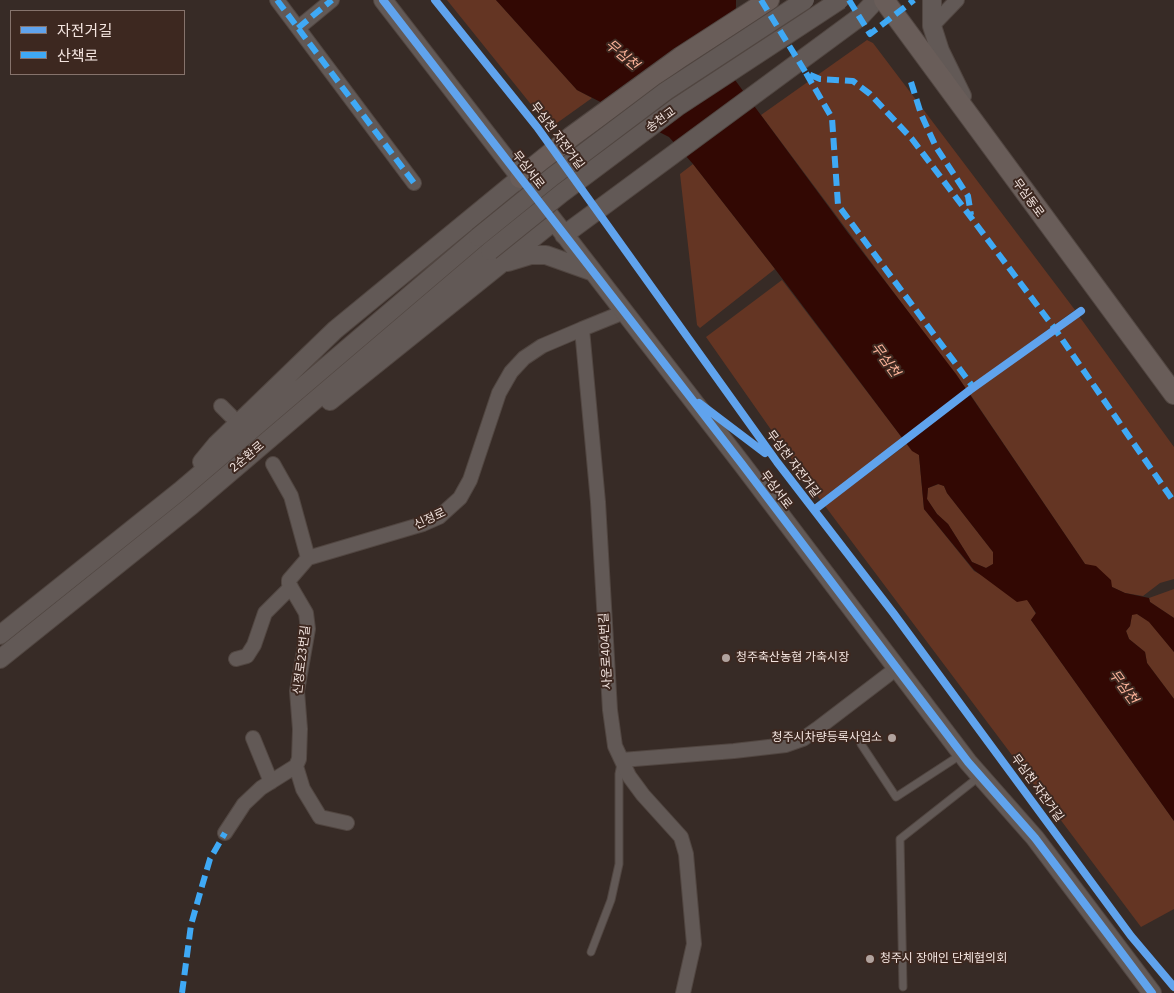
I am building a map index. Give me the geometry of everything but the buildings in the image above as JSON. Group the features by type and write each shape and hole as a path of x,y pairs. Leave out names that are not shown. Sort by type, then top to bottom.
{"main road":[{"path":"520,178 571,137 681,57 769,0"},
{"name":"무심동로","path":"884,0 1174,394"}],"street":[{"path":"277,0 414,183"},
{"path":"298,28 332,0"},
{"name":"무심서로","path":"383,0 962,754 1035,838 1152,993"},
{"name":"송천교","path":"478,237 552,177 666,91 805,0"},
{"name":"송천교","path":"490,250 562,193 677,107 840,0"},
{"path":"163,528 198,511 286,435 360,378 514,253 559,228 861,16 876,0"},
{"path":"932,0 932,26 940,51 980,132"},
{"path":"932,26 957,0"},
{"path":"180,491 216,445 335,330 520,178"},
{"path":"472,218 494,216 505,221 515,236 514,253"},
{"name":"2순환로","path":"0,636 180,491 478,237"},
{"name":"2순환로","path":"0,659 163,528 490,250"},
{"path":"494,269 515,259 546,256 561,259 592,271"},
{"path":"582,329 624,312"},
{"name":"신정로","path":"308,558 423,524 450,509 460,498 470,480 499,392 511,372 524,358 542,346 582,329"},
{"name":"사운로404번길","path":"582,329 598,502 610,710 615,746 629,776 643,795 681,837 686,854 694,944 683,993"},
{"path":"236,659 247,656 254,645 265,612 291,587 289,580 308,558 291,496 273,464"},
{"name":"신정로23번길","path":"291,587 306,612 308,629 296,690 301,748 296,766 303,788 320,817 347,823"},
{"path":"622,760 786,745 803,739 897,668"},
{"path":"253,738 271,782"},
{"path":"225,833 244,804 261,788 296,766"}],"lane":[{"path":"860,744 896,797 962,754"},
{"path":"591,952 611,900 618,864 619,774 622,760"},
{"path":"903,987 900,839 980,776"}],"shaded area":[{"path":"447,0 496,0 577,90 592,98 550,128"},
{"path":"867,40 873,43 1075,310 966,389 761,115"},
{"path":"693,164 775,269 700,328 697,325 680,174"},
{"path":"782,280 903,439 821,501 706,337"},
{"path":"1079,316 1174,447 1174,579 1160,583 1143,596 1125,593 1112,587 1085,564 970,394"},
{"path":"907,444 919,455 924,509 974,571 1027,599 1036,614 1031,620 1174,821 1174,909 1141,927 825,506"},
{"path":"939,484 944,486 947,493 993,552 993,564 986,568 972,562 948,524 937,514 927,499 928,488"},
{"path":"1174,589 1174,618 1150,602 1149,598"},
{"path":"1132,614 1137,614 1149,621 1174,652 1174,699 1147,663 1145,652 1129,639 1126,631 1130,626"}],"water":[{"name":"무심천","path":"496,0 736,0 735,80 848,233 956,374 1085,564 1096,566 1111,580 1112,587 1125,593 1149,598 1150,602 1174,618 1174,652 1149,622 1137,614 1132,615 1130,626 1126,631 1129,639 1145,652 1147,663 1174,699 1174,821 1031,620 1036,613 1027,600 1017,602 974,570 924,509 919,455 912,451 772,265 693,164 669,137 577,90","holes":["938,484 944,486 947,493 993,552 993,564 986,568 972,562 948,524 937,514 927,499 928,488"]}],"marked path":[{"path":"277,0 414,183"},
{"path":"298,28 332,0"},
{"path":"761,0 806,73 820,79 853,81 870,94 912,139 1055,329 1174,502"},
{"path":"849,0 870,34 914,0"},
{"path":"806,73 832,118 838,205 973,387"},
{"path":"911,82 921,114 936,147 968,196 971,215"},
{"path":"182,993 191,925 210,859 225,833"}],"cycle path":[{"path":"383,0 742,464 968,762 1035,838 1152,993"},
{"name":"무심천 자전거길","path":"435,0 537,127 777,462 894,614 1131,936 1174,987"},
{"name":"무심천 자전거길","path":"814,510 970,390 1081,311"},
{"name":"무심천 자전거길","path":"699,403 765,453"}],"place":[{"name":"청주축산농협 가축시장","path":"726,658"},
{"name":"청주시차량등록사업소","path":"892,738"},
{"name":"청주시 장애인 단체협의회","path":"870,959"}]}
